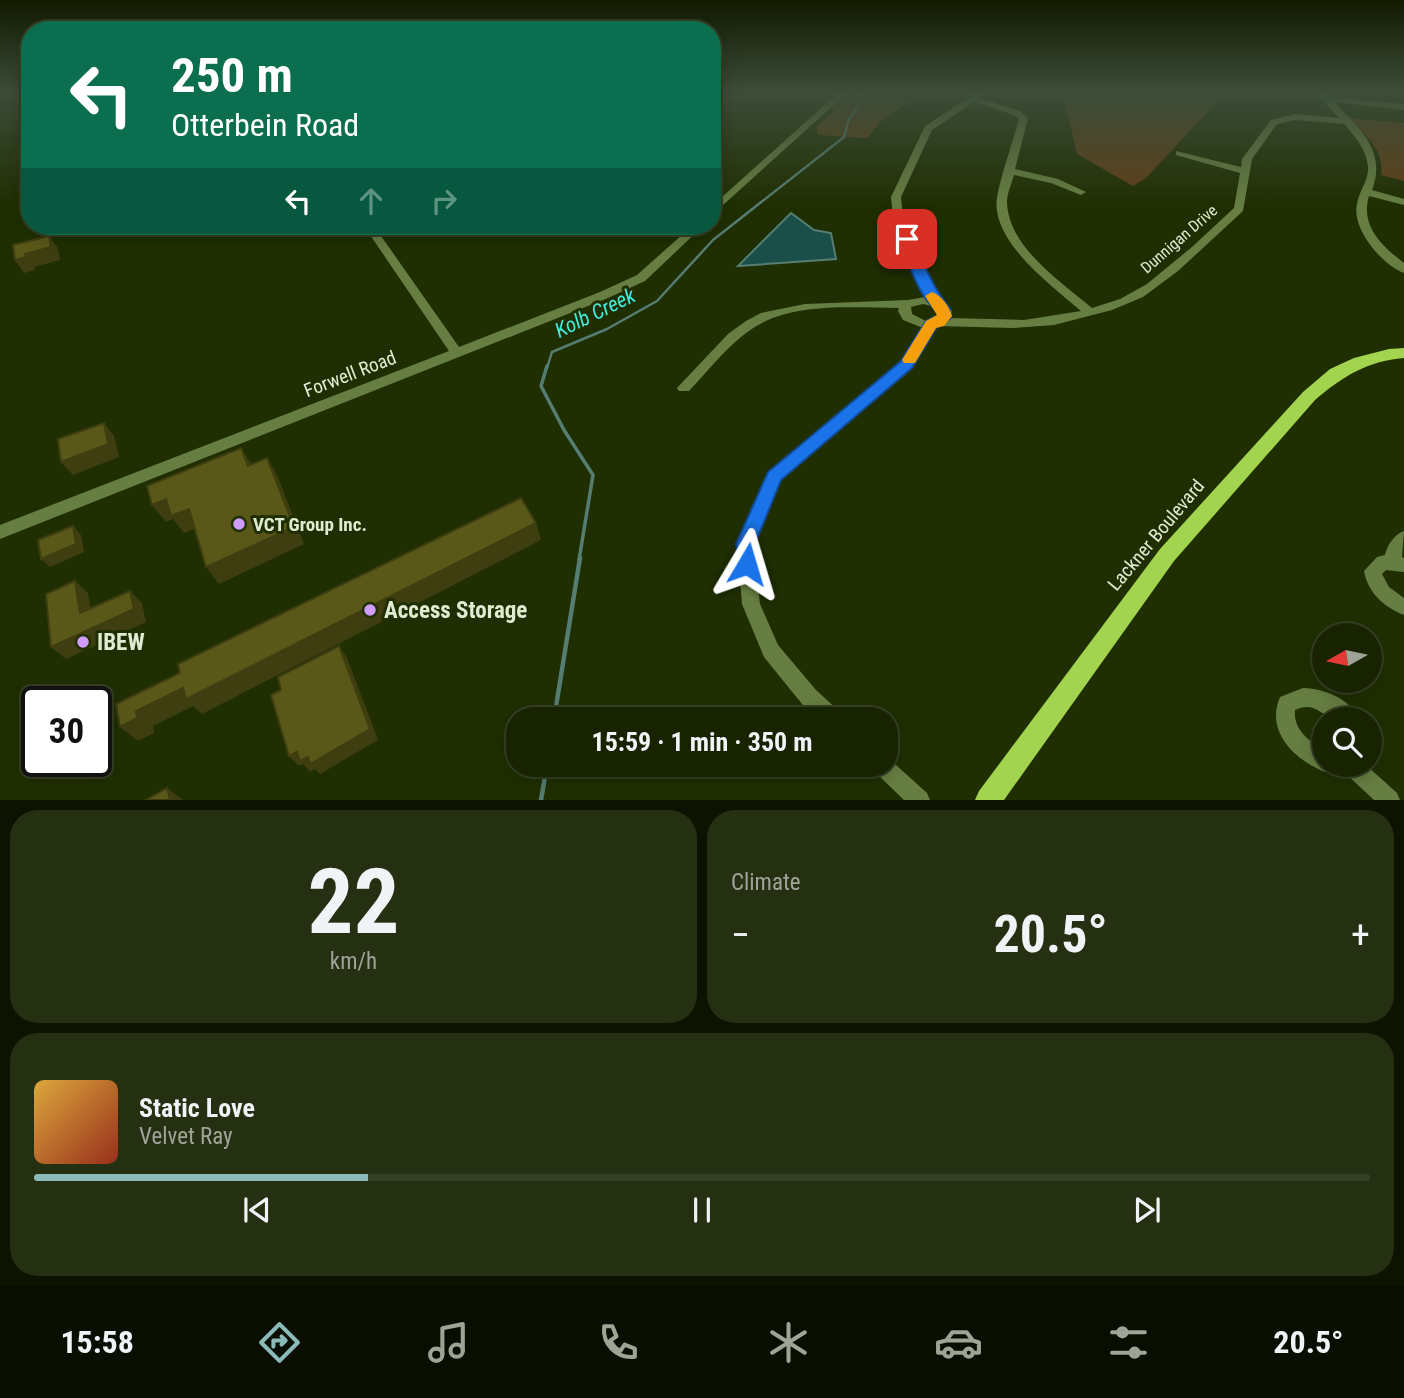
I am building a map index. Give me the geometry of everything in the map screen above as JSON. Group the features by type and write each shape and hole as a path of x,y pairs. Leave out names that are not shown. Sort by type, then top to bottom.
{"main road":[{"name":"Lackner Boulevard","path":"988,800 1167,555 1309,396 1336,373 1389,354 1404,354"}],"street":[{"path":"721,204 802,130"},
{"path":"820,707 771,650 751,604 745,544 774,476 907,364 917,346 944,316 923,281 898,218 896,197 928,130"},
{"path":"1021,130 1002,200 1006,226 1033,264 1088,311"},
{"name":"Dunnigan Drive","path":"911,310 935,324 976,320 1025,324 1088,311 1122,301 1150,288 1239,209 1244,171 1250,152 1270,130"},
{"path":"1353,130 1364,143 1373,166 1361,209 1367,231 1374,242 1404,269"},
{"path":"1179,153 1244,171"},
{"path":"1011,171 1054,181 1081,192"},
{"path":"1366,192 1404,202"},
{"path":"375,235 456,352"},
{"name":"Forwell Road","path":"0,531 641,278 688,235"},
{"path":"917,346 911,310 923,281"},
{"path":"684,387 747,325 769,314 847,303 911,310"},
{"name":"Dunnigan Drive","path":"911,310 939,306 976,320"},
{"path":"1404,538 1394,551 1398,564 1376,565 1373,578 1388,597 1404,607"},
{"path":"1312,754 1292,737 1286,725 1284,712 1287,704 1300,696 1313,697 1333,707"},
{"path":"895,777 920,800"},
{"path":"1364,777 1390,800"}],"shaded area":[{"path":"817,130 873,130 867,138 818,135"},
{"path":"1072,130 1190,130 1146,178 1133,186 1077,154"},
{"path":"1360,130 1404,130 1404,181 1381,175 1380,158"}],"water":[{"path":"791,213 814,230 831,233 836,259 738,266"}],"building":[{"path":"49,236 51,247 25,254 26,257 15,260 13,245"},
{"path":"104,423 108,444 61,462 58,439"},
{"name":"VCT Group Inc.","path":"241,448 248,466 267,458 294,527 206,567 189,509 171,516 166,499 152,505 147,486"},
{"path":"521,498 536,523 186,699 183,688 136,711 137,718 120,727 116,704 180,673 178,664"},
{"path":"73,526 76,544 41,559 38,540"},
{"path":"75,581 80,613 130,591 134,609 51,647 46,594"},
{"path":"339,646 370,729 310,764 308,757 300,761 297,752 289,756 271,695 281,690 278,677"},
{"path":"167,788 170,800 146,800"}],"waterway":[{"name":"Kolb Creek","path":"721,234 844,137 846,130"},
{"name":"Kolb Creek","path":"547,368 552,352 607,329 657,301 719,235"},
{"name":"Kolb Creek","path":"547,366 541,386 564,430 593,475 579,560"},
{"name":"Kolb Creek","path":"556,707 580,558"},
{"name":"Kolb Creek","path":"541,800 545,777"}],"slow traffic":[{"path":"910,360 931,325 943,320 944,310 935,303 932,296"}],"place":[{"name":"VCT Group Inc.","path":"239,524"},
{"name":"Access Storage","path":"370,610"},
{"name":"IBEW","path":"83,642"}],"route":[{"path":"747,564 745,544 774,476 907,364 931,325 944,318 944,310 935,303 923,281 907,239"}]}
